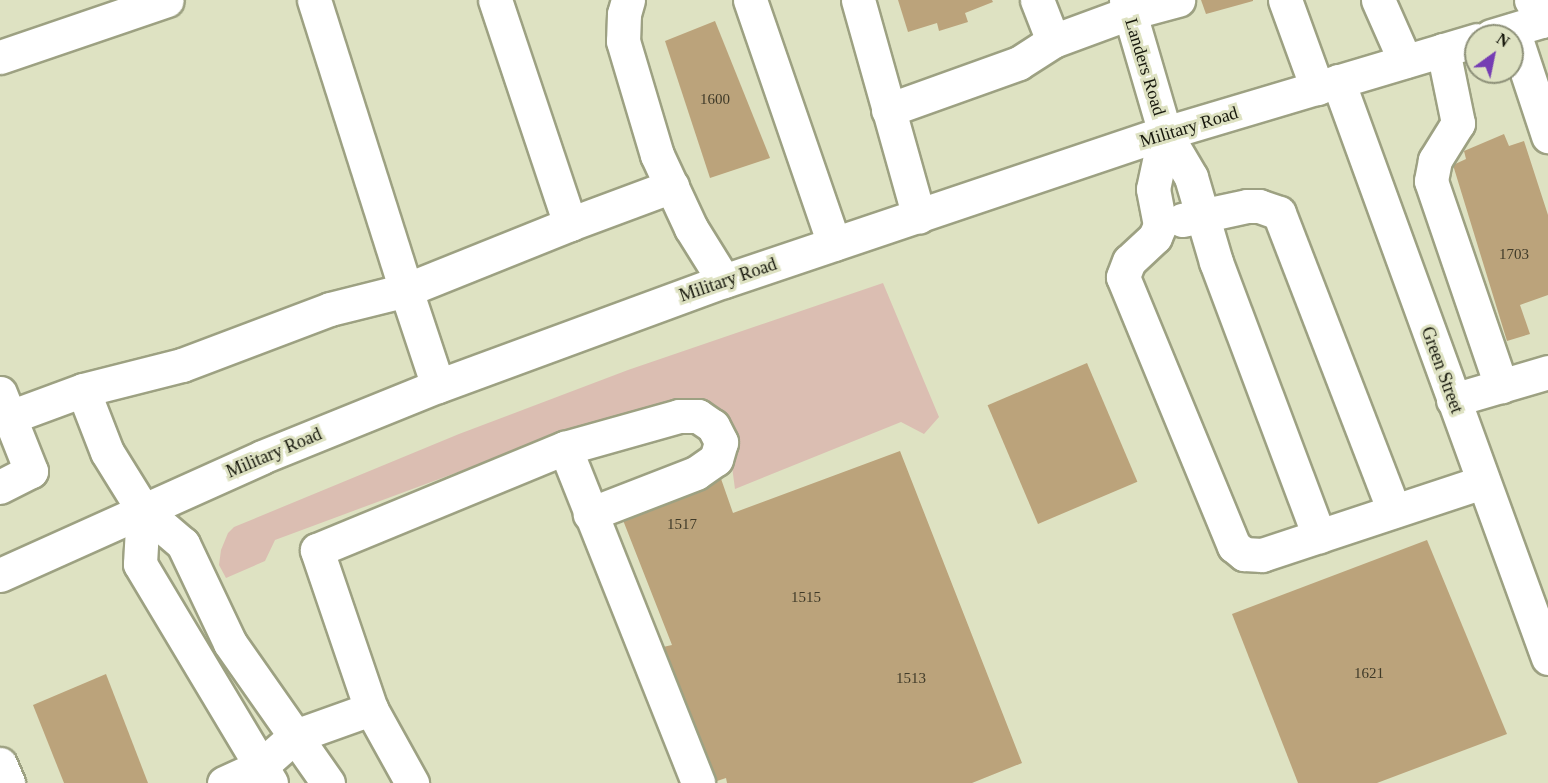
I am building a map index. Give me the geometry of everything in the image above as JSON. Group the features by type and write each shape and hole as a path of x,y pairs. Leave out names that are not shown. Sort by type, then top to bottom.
{"main road":[{"path":"0,57 167,0"},
{"path":"314,0 438,386"},
{"path":"495,0 570,224"},
{"path":"628,0 624,14 623,41 657,155 691,228 724,281"},
{"path":"750,0 834,244"},
{"path":"858,0 920,218"},
{"path":"1037,0 1053,41"},
{"path":"888,110 1019,63 1053,41 1127,6 1178,0"},
{"name":"Green Street","path":"1285,0 1328,85 1544,637"},
{"path":"1378,0 1424,56"},
{"path":"1401,0 1424,56 1458,123 1435,160 1431,181 1502,386"},
{"name":"Landers Road","path":"1127,6 1165,133"},
{"path":"1525,21 1548,136"},
{"name":"Military Road","path":"0,575 262,457 438,386 724,281 920,218 1165,133 1464,44"},
{"path":"1165,133 1191,177 1216,262 1319,536"},
{"path":"1165,133 1153,189 1160,225 1155,237 1129,261 1123,277 1234,546 1244,554 1262,555 1483,482"},
{"path":"0,487 31,471 5,405 83,390 182,365 330,309 406,290 672,186"},
{"path":"1160,225 1247,206 1259,206 1280,213 1394,512"},
{"path":"1453,400 1548,372"},
{"path":"83,390 107,452 143,510 183,544 230,643 328,783"},
{"path":"412,783 371,708 317,550 565,448 679,416 698,416 713,426 722,442 716,459 696,473 590,514"},
{"path":"565,448 698,783"},
{"path":"143,510 140,564 266,775"},
{"path":"224,783 266,775 296,736 371,708"},
{"path":"0,765 8,783"}],"shaded area":[{"path":"883,283 939,417 924,434 901,422 735,489 731,459 734,427 696,399 676,401 512,452 275,540 265,561 226,578 219,565 221,550 228,533 234,527 459,434 628,370"}],"building":[{"path":"898,0 992,0 993,2 965,13 968,22 939,31 937,23 908,32"},
{"path":"1201,0 1253,0 1253,1 1206,14"},
{"path":"715,21 770,158 710,178 665,41"},
{"path":"1504,134 1509,146 1524,141 1548,215 1548,295 1520,305 1530,334 1507,341 1453,165 1466,159 1464,151"},
{"path":"1087,363 1137,482 1038,524 988,405"},
{"path":"900,451 1022,763 972,783 727,783 726,778 717,781 663,647 672,645 619,510 719,473 733,513"},
{"path":"1427,540 1507,734 1377,783 1298,783 1232,614"},
{"path":"106,674 148,783 64,783 33,705"}]}
